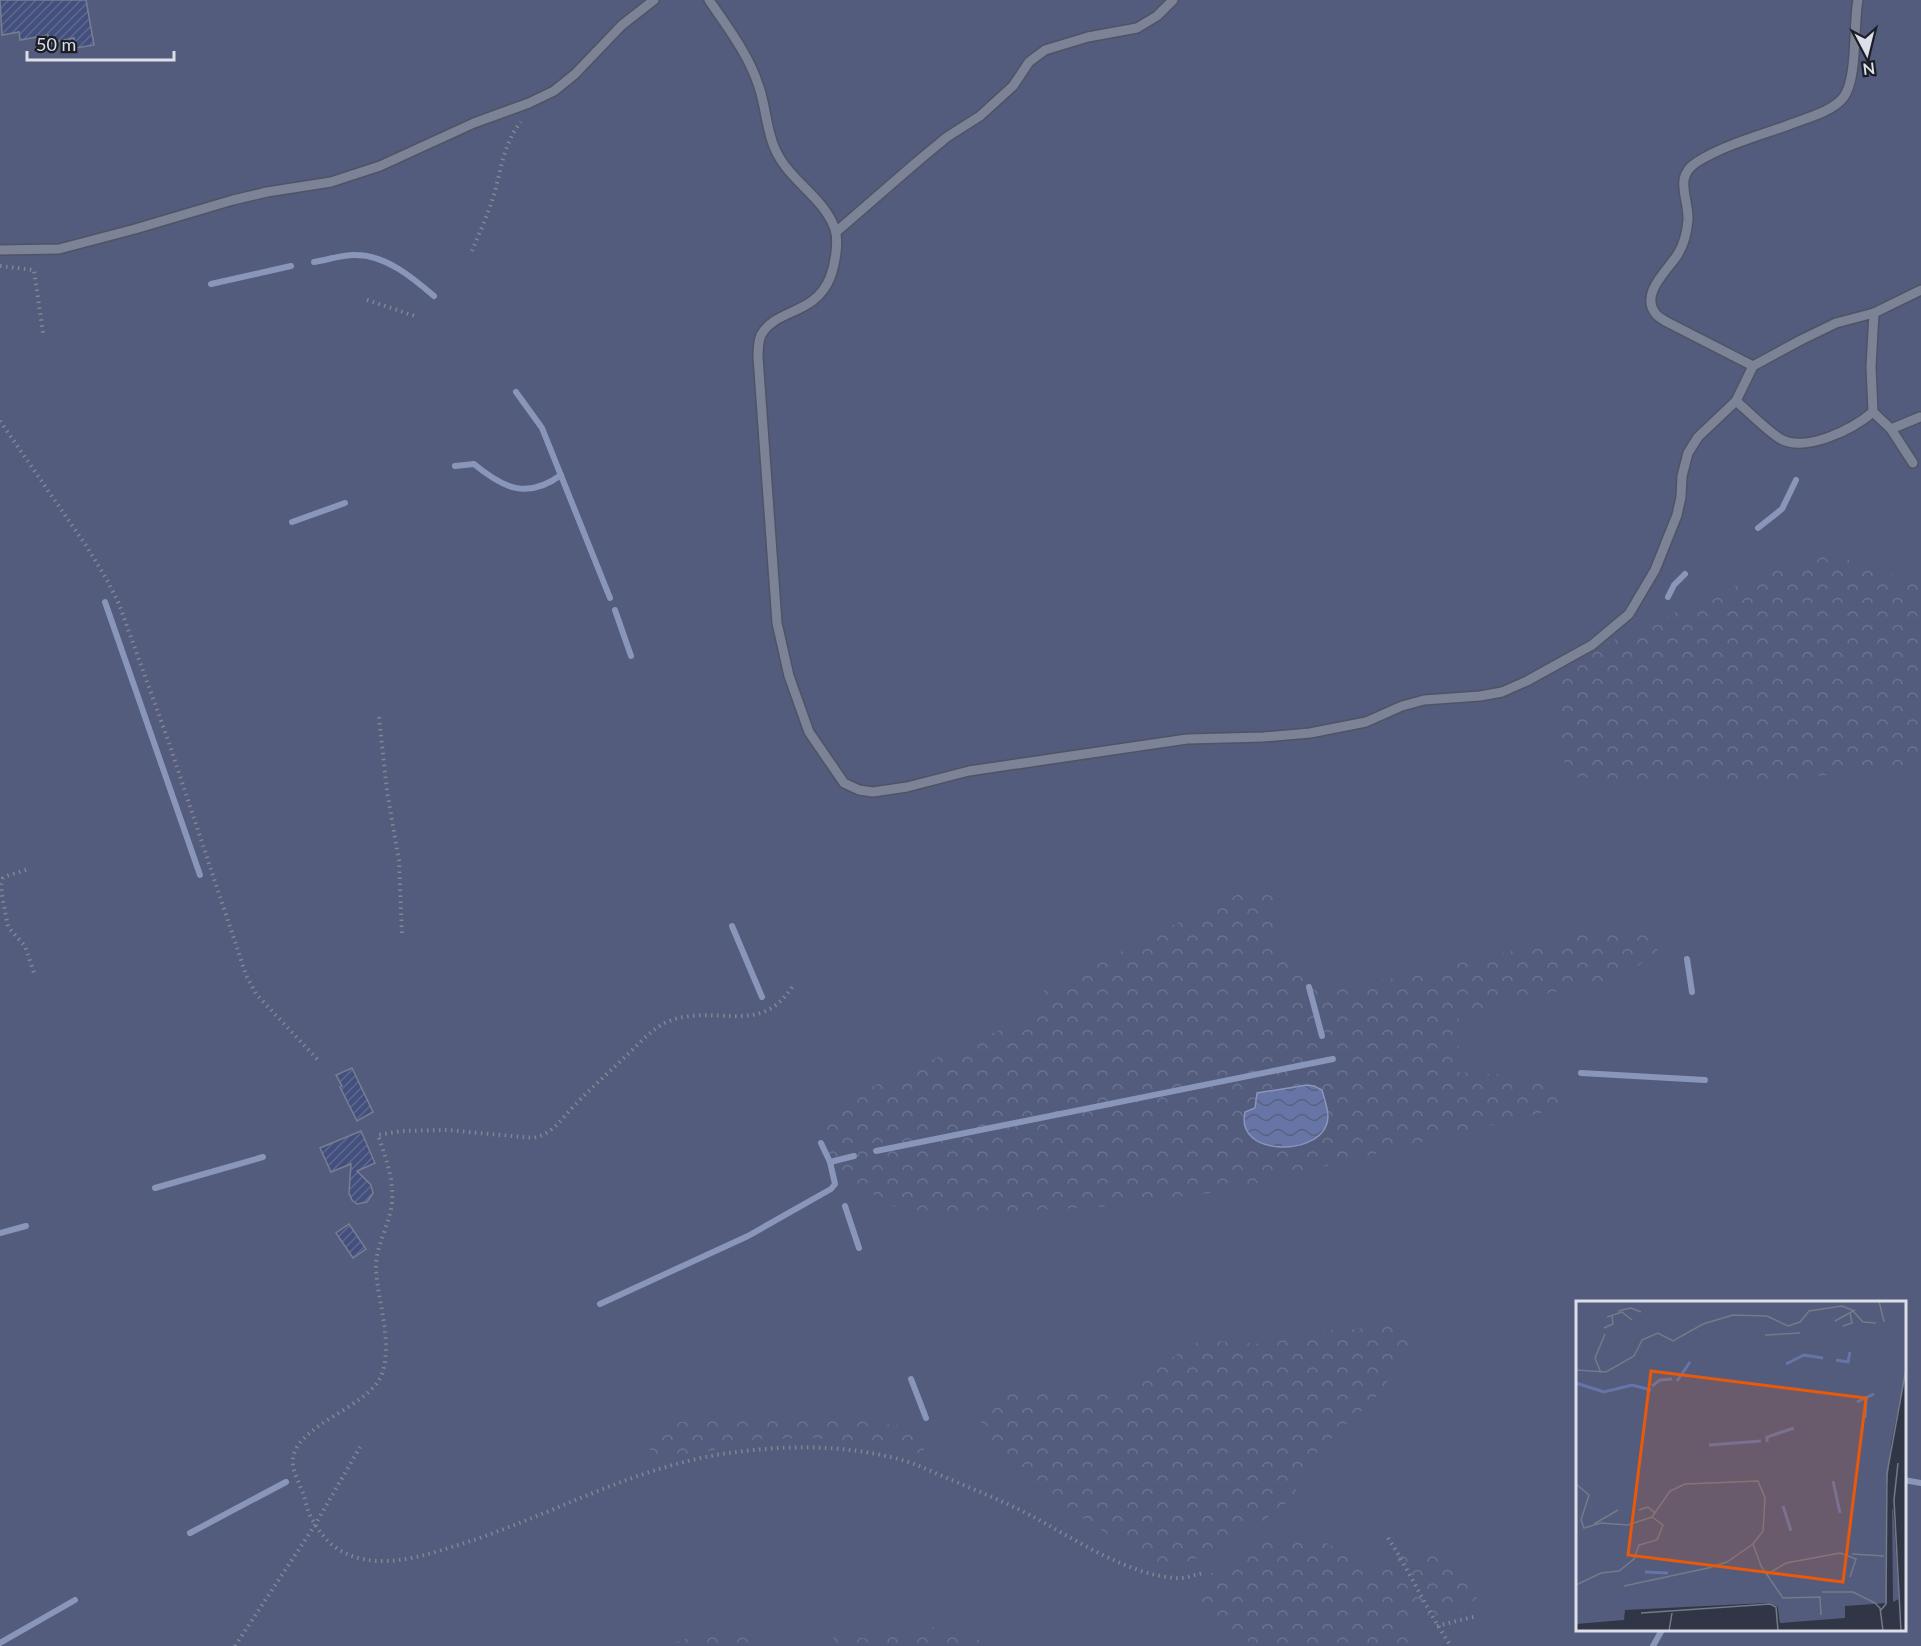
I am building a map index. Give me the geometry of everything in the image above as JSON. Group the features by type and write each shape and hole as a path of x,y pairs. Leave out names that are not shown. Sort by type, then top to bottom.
{"lane":[{"path":"0,250 58,249 233,200 331,182 380,166 474,123 529,103 554,91 575,74 622,25 654,0"},
{"path":"709,0 742,48 753,70 774,148 792,176 827,211 836,232 831,277 823,290 817,299 769,326 762,334 758,357 772,566 777,623 783,654 798,705 809,732 844,783 859,790 873,792 908,787 969,771 1187,739 1310,733 1366,722 1402,706 1424,700 1502,692 1592,645 1629,614 1655,570 1677,515 1682,476 1688,453 1698,437 1736,402 1753,366 1836,323 1874,313 1921,290"},
{"path":"836,232 918,160 947,137 980,117 1012,86 1029,62 1045,50 1088,37 1137,28 1157,16 1173,0"},
{"path":"1753,366 1667,322 1655,314 1651,303 1658,280 1678,253 1687,229 1684,175 1698,162 1752,138 1821,113 1843,99 1853,66 1854,27 1858,0"},
{"path":"1874,313 1871,366 1873,411 1891,429 1913,463"},
{"path":"1736,402 1780,438 1801,444 1822,439 1851,427 1873,411"},
{"path":"1891,429 1921,416"}],"path":[{"path":"472,251 493,198 507,145 524,118"},
{"path":"0,266 34,270 43,333"},
{"path":"367,300 415,316"},
{"path":"0,421 87,547 119,604 172,752 246,975 256,994 319,1061"},
{"path":"379,717 387,791 399,861 402,934"},
{"path":"26,870 3,878 1,885 8,927 25,946 35,976"},
{"path":"792,987 784,1000 775,1008 761,1014 750,1017 698,1016 667,1022 598,1082 554,1129 543,1136 533,1138 429,1130 378,1135 392,1183 392,1208 377,1253 376,1269 384,1331 383,1371 377,1384 365,1395 318,1426 304,1438 295,1450 292,1462 304,1494 308,1513 315,1525 329,1543 344,1554 365,1560 385,1561 408,1558 500,1532 660,1468 725,1453 776,1447 820,1446 859,1451 904,1461 1002,1501 1131,1569 1180,1579 1203,1574"},
{"path":"235,1646 315,1525 360,1447"},
{"path":"1388,1538 1406,1566 1424,1604 1451,1646"},
{"path":"1437,1626 1477,1616"}],"green space":[{"path":"0,0 1921,0 1921,1646 0,1646"},
{"path":"1831,554 1921,585 1921,763 1773,782 1566,777 1555,666 1771,570"},
{"path":"1251,889 1276,898 1275,942 1290,970 1323,986 1350,988 1609,929 1646,926 1658,950 1624,977 1459,1013 1458,1072 1554,1078 1573,1105 1225,1191 1100,1207 976,1213 899,1209 822,1165 825,1120 860,1092 1027,1018 1041,992 1213,905"},
{"path":"1399,1326 1417,1339 1376,1397 1318,1451 1290,1501 1258,1524 1211,1552 1172,1568 1142,1559 1019,1477 983,1444 980,1406 1007,1389 1065,1394 1118,1389 1200,1340 1265,1344 1325,1331"},
{"path":"751,1415 839,1419 926,1430 923,1454 876,1444 814,1438 756,1439 694,1455 656,1460 642,1437 663,1424"},
{"path":"1313,1536 1366,1564 1411,1554 1452,1550 1477,1598 1450,1619 1410,1625 1416,1646 1258,1646 1214,1625 1191,1595 1210,1574 1270,1538"},
{"path":"928,1627 970,1634 988,1646 836,1646 833,1637 881,1639"},
{"path":"705,1633 755,1639 757,1646 662,1646"}],"water":[{"path":"1307,1085 1322,1090 1327,1108 1326,1126 1319,1136 1307,1143 1277,1147 1263,1144 1252,1137 1245,1126 1245,1112 1255,1108 1257,1093"}],"building":[{"path":"0,0 86,0 94,45 76,48 74,38 49,43 48,35 20,40 19,32 2,35"},
{"path":"352,1068 373,1112 357,1121 336,1075"},
{"path":"361,1131 375,1163 357,1171 371,1185 373,1193 367,1202 357,1204 349,1193 351,1164 331,1172 320,1148"},
{"path":"349,1224 366,1249 353,1258 336,1233"}],"waterway":[{"path":"314,262 351,255 378,259 408,275 434,296"},
{"path":"211,284 291,266"},
{"path":"516,392 542,428 610,598"},
{"path":"455,466 474,464 505,485 526,489 549,483 561,475"},
{"path":"1758,528 1782,509 1796,480"},
{"path":"292,522 345,503"},
{"path":"1668,597 1674,585 1685,574"},
{"path":"105,602 200,875"},
{"path":"615,610 631,656"},
{"path":"732,926 762,997"},
{"path":"1687,959 1692,992"},
{"path":"1309,987 1322,1036"},
{"path":"876,1151 1333,1059"},
{"path":"1581,1073 1705,1080"},
{"path":"600,1304 748,1236 831,1189 835,1184 830,1162 821,1143"},
{"path":"830,1162 854,1156"},
{"path":"155,1188 263,1157"},
{"path":"845,1206 859,1248"},
{"path":"0,1233 26,1226"},
{"path":"911,1379 926,1418"},
{"path":"1906,1480 1921,1483"},
{"path":"190,1533 286,1482"},
{"path":"0,1643 75,1600"},
{"path":"1653,1646 1661,1631"}]}
